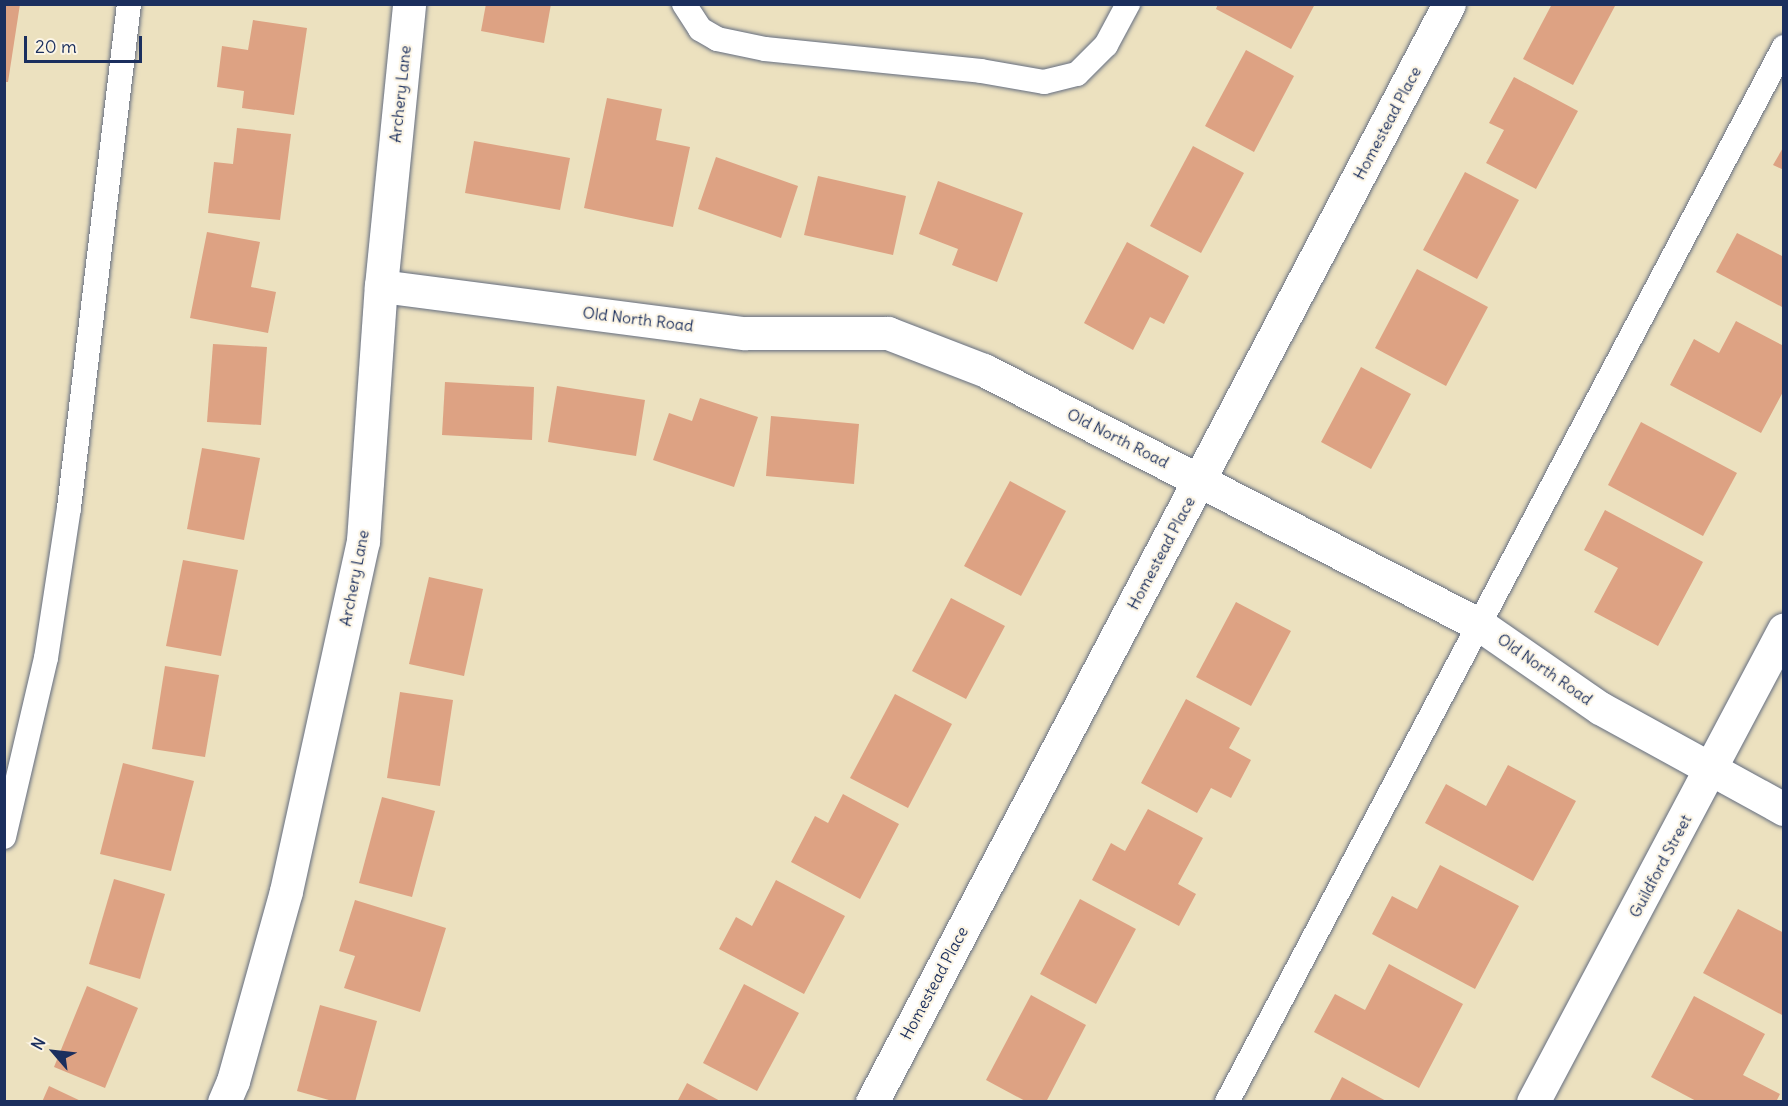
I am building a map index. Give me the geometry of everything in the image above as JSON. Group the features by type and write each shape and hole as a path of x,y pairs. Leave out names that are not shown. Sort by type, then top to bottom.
{"street":[{"name":"Archery Lane","path":"224,1101 233,1081 286,891 363,541 381,286 409,4"},
{"name":"Homestead Place","path":"872,1101 1449,4"},
{"name":"Old North Road","path":"381,286 745,333 888,333 984,370 1201,479 1480,625 1600,708 1784,809"},
{"name":"Guildford Street","path":"1533,1101 1784,629"}],"lane":[{"path":"4,837 46,658 69,508 129,4"},
{"path":"684,4 700,29 717,39 765,49 981,71 1044,82 1077,74 1106,45 1128,4"},
{"path":"1227,1101 1784,47"}],"building":[{"path":"4,4 20,4 8,82 4,82"},
{"path":"486,4 551,4 544,43 481,31"},
{"path":"1218,4 1315,4 1291,49 1216,9"},
{"path":"1552,4 1615,6 1573,85 1523,59"},
{"path":"253,20 307,28 294,115 242,108 244,91 217,87 222,46 248,50"},
{"path":"1246,50 1294,76 1254,152 1205,126"},
{"path":"1514,77 1578,111 1536,189 1486,163 1504,130 1489,123"},
{"path":"607,98 662,109 656,140 690,147 673,227 584,208"},
{"path":"237,128 291,134 280,220 208,213 214,162 233,164"},
{"path":"474,141 570,158 560,210 465,193"},
{"path":"1193,146 1244,173 1201,253 1150,226"},
{"path":"1784,146 1784,170 1773,165"},
{"path":"716,157 798,186 781,238 698,209"},
{"path":"1465,172 1519,200 1477,279 1423,250"},
{"path":"818,176 906,196 893,255 804,235"},
{"path":"938,181 1023,213 997,282 952,265 958,249 919,234"},
{"path":"207,232 260,242 251,287 276,292 268,333 190,318"},
{"path":"1737,233 1784,257 1784,308 1716,272"},
{"path":"1127,242 1189,276 1164,324 1150,317 1133,350 1084,323"},
{"path":"1417,269 1488,307 1446,386 1375,348"},
{"path":"1736,321 1784,346 1784,390 1761,433 1670,385 1694,339 1719,353"},
{"path":"213,344 267,347 261,425 207,422"},
{"path":"1361,367 1411,394 1371,469 1321,442"},
{"path":"445,382 534,387 532,440 442,435"},
{"path":"557,386 645,400 636,456 548,442"},
{"path":"700,398 758,417 734,487 653,460 669,413 692,421"},
{"path":"771,416 859,424 854,484 766,476"},
{"path":"1641,422 1737,473 1703,536 1608,485"},
{"path":"202,448 260,458 244,540 187,529"},
{"path":"1010,481 1066,511 1021,596 964,566"},
{"path":"1605,510 1703,562 1658,646 1594,612 1618,568 1584,550"},
{"path":"183,560 238,570 221,656 166,646"},
{"path":"429,577 483,589 464,676 409,664"},
{"path":"951,598 1005,626 966,699 912,671"},
{"path":"1236,602 1291,631 1251,706 1196,677"},
{"path":"165,666 219,675 205,757 152,749"},
{"path":"400,692 453,700 440,786 387,778"},
{"path":"895,694 952,724 908,808 850,778"},
{"path":"1186,699 1240,728 1229,748 1251,760 1231,798 1211,788 1197,813 1141,783"},
{"path":"123,763 194,781 171,871 100,854"},
{"path":"1508,765 1576,801 1533,881 1425,823 1446,784 1486,806"},
{"path":"843,794 899,824 860,899 791,862 815,816 828,823"},
{"path":"382,797 435,811 412,897 359,883"},
{"path":"1148,809 1203,838 1178,884 1196,894 1179,926 1092,880 1111,843 1125,851"},
{"path":"1440,865 1519,906 1475,989 1372,934 1392,896 1417,909"},
{"path":"114,879 165,894 140,979 89,964"},
{"path":"776,880 845,916 804,994 719,949 736,917 752,926"},
{"path":"1080,899 1136,929 1096,1004 1040,974"},
{"path":"355,900 446,928 420,1012 344,988 355,956 339,951"},
{"path":"1738,909 1784,933 1784,1016 1703,973"},
{"path":"1389,964 1463,1004 1419,1088 1314,1032 1335,994 1365,1010"},
{"path":"744,984 799,1013 757,1091 703,1063"},
{"path":"87,986 138,1008 105,1088 54,1067"},
{"path":"1031,995 1086,1025 1046,1102 1027,1102 986,1080"},
{"path":"1694,996 1765,1034 1743,1075 1780,1094 1776,1102 1698,1102 1651,1077"},
{"path":"320,1005 377,1021 355,1102 336,1102 297,1091"},
{"path":"1342,1077 1388,1102 1329,1102"},
{"path":"687,1083 722,1102 677,1102"},
{"path":"49,1086 83,1102 42,1102"}]}
